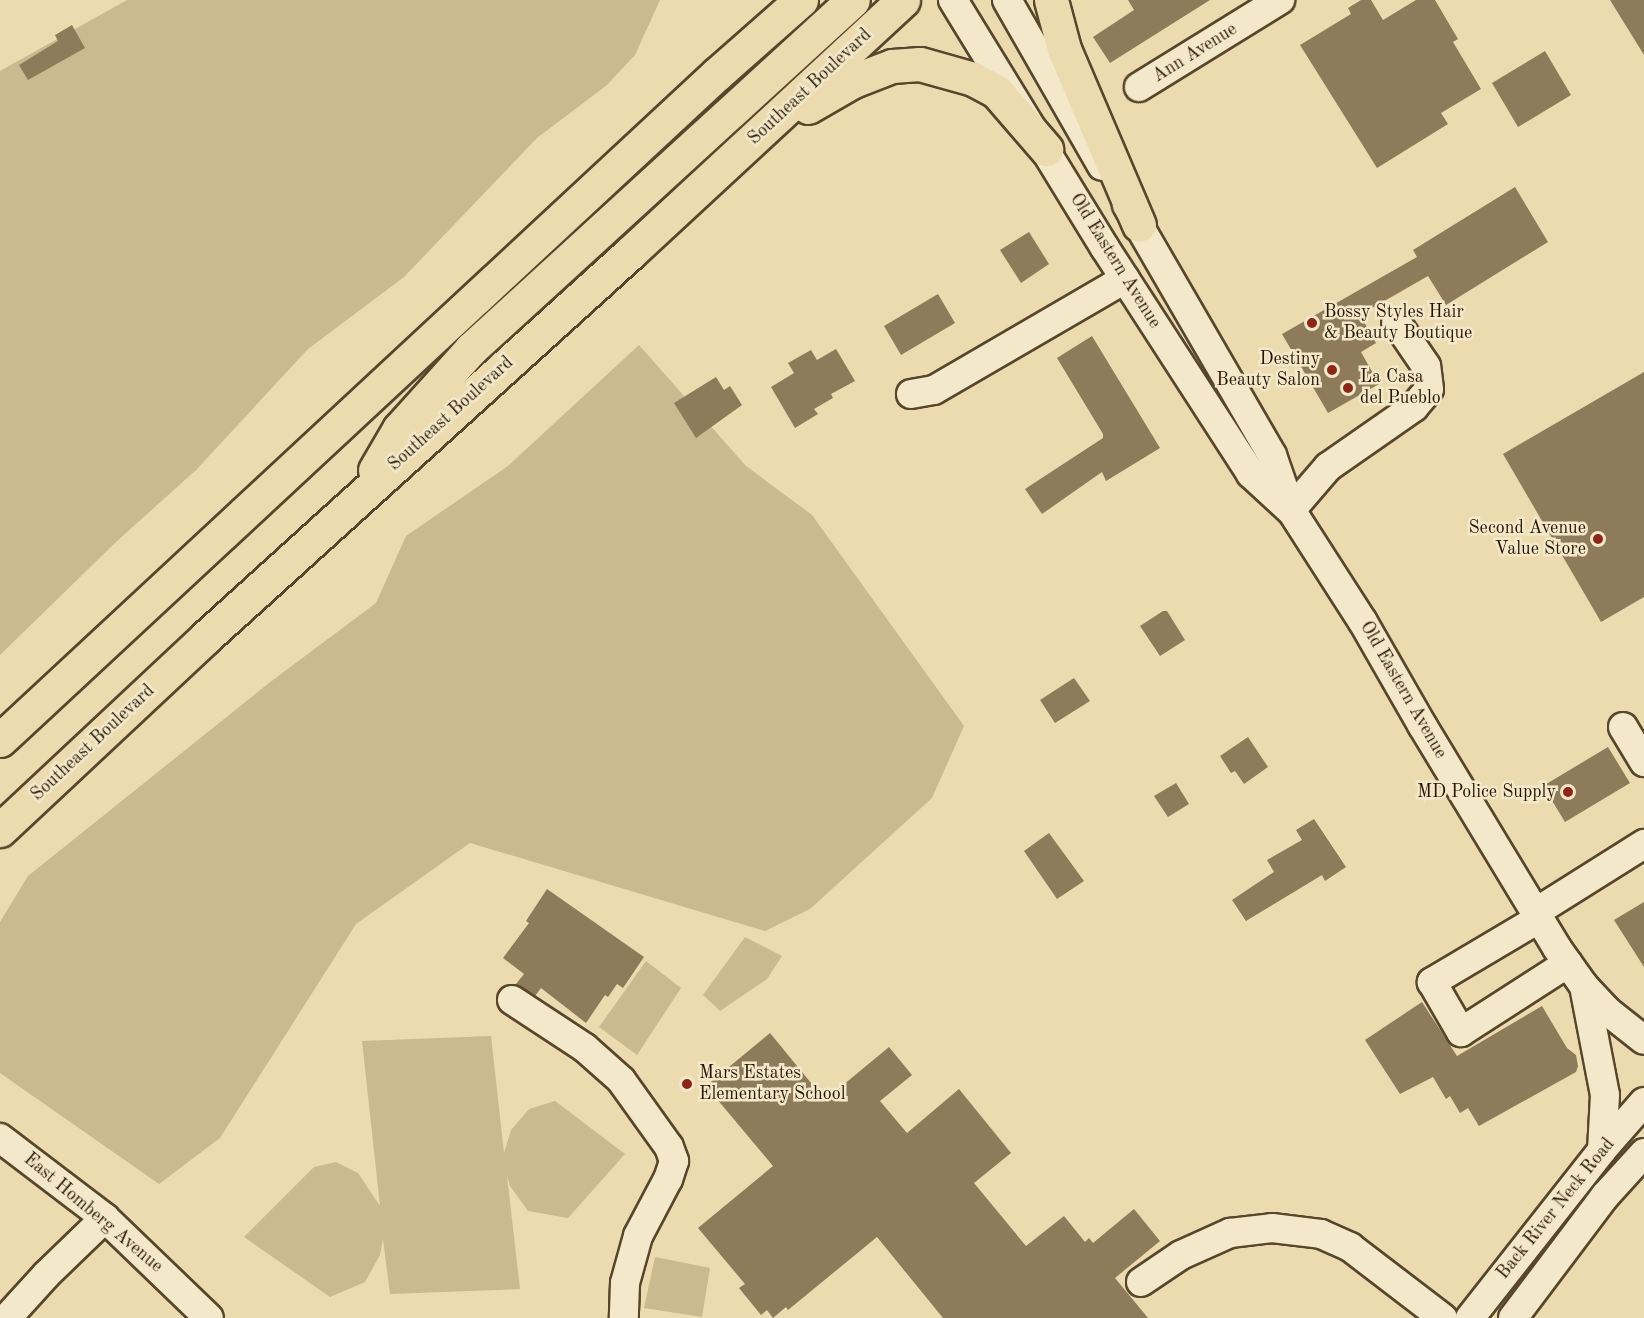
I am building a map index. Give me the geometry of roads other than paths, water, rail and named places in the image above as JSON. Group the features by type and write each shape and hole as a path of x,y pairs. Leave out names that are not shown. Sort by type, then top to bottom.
{"main road":[{"path":"717,74 780,0"},
{"path":"0,740 717,74 801,0"},
{"path":"357,500 399,429 471,349 853,0"},
{"name":"Southeast Boulevard","path":"0,830 903,0"},
{"path":"1051,0 1064,49 1139,225"},
{"path":"757,136 853,81 892,66 920,64 973,79 996,91 1046,149"}],"street":[{"name":"Old Eastern Avenue","path":"954,0 1125,279 1251,474 1291,510"},
{"name":"Old Eastern Avenue","path":"1007,0 1079,129 1139,225 1272,455 1291,510 1364,622 1426,732 1538,915 1584,986 1633,1027 1644,1040"},
{"name":"Ann Avenue","path":"1139,87 1281,0"},
{"path":"911,394 934,390 1125,279"},
{"path":"1291,510 1328,467 1414,408 1429,389 1426,366 1396,322"},
{"path":"1623,727 1644,762"},
{"path":"1568,963 1461,1032 1432,982 1644,844"},
{"path":"1584,986 1605,1095 1602,1150"},
{"path":"513,1000 585,1048 621,1080 669,1147 674,1161 668,1179 638,1236 624,1283 624,1318"},
{"name":"Back River Neck Road","path":"1470,1318 1602,1150 1644,1102"},
{"name":"East Homberg Avenue","path":"0,1138 105,1218 209,1318"},
{"name":"Back River Neck Road","path":"1513,1318 1605,1196 1644,1153"},
{"path":"1605,1196 1644,1172"},
{"path":"7,1318 46,1275 105,1218"},
{"path":"1141,1282 1181,1255 1230,1233 1272,1228 1321,1234 1350,1247 1443,1318"}],"place":[{"name":"Bossy Styles Hair & Beauty Boutique","path":"1312,323"},
{"name":"Destiny Beauty Salon","path":"1332,370"},
{"name":"La Casa del Pueblo","path":"1348,388"},
{"name":"Second Avenue Value Store","path":"1598,539"},
{"name":"MD Police Supply","path":"1568,792"},
{"name":"Mars Estates Elementary School","path":"687,1084"}]}
